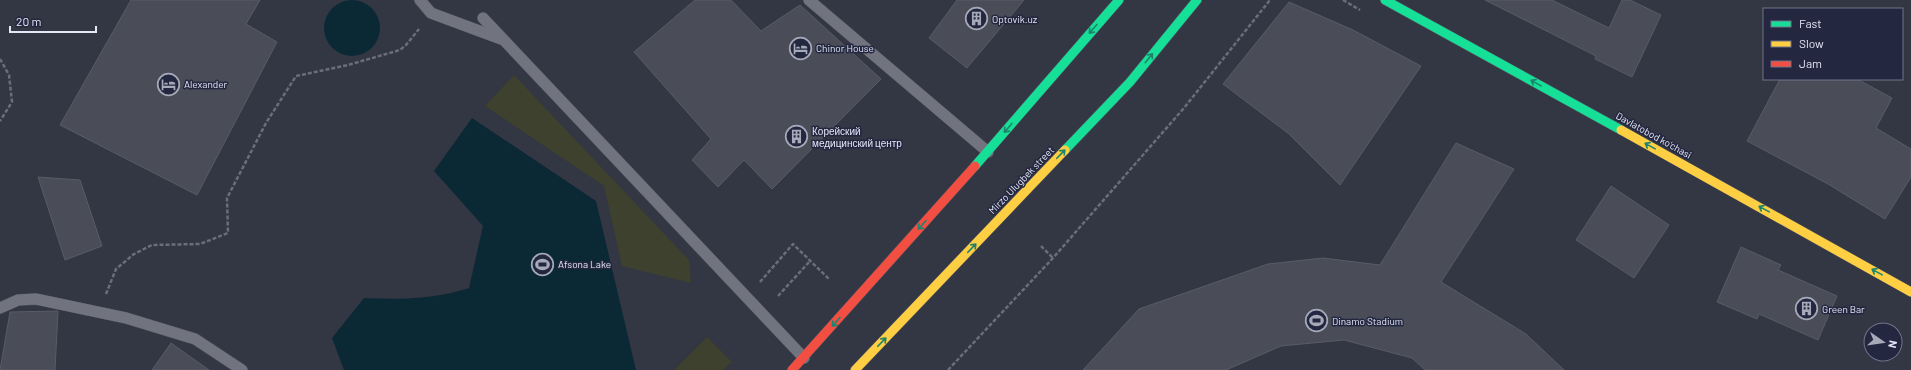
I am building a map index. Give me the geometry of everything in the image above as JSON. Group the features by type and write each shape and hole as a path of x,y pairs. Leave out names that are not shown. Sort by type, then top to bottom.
{"main road":[{"path":"792,370 988,152 1119,0"},
{"name":"Mirzo Ulugbek street","path":"855,370 1130,82 1197,0"},
{"name":"Davlatobod ko'chasi","path":"1385,0 1698,172 1911,292"}],"lane":[{"path":"420,0 429,11 504,40"},
{"path":"809,0 988,152"},
{"path":"483,18 804,358"},
{"path":"0,308 18,300 36,299 126,318 195,339 242,370"}],"path":[{"path":"948,370 1054,258 1184,108 1270,0"},
{"path":"98,312 116,269 134,254 152,245 200,244 228,233 227,198 266,123 296,76 348,65 400,50 420,28 429,11"},
{"path":"0,59 9,75 12,102 0,121"},
{"path":"746,297 793,244 830,280"},
{"path":"1041,246 1054,258"},
{"path":"778,296 810,261"}],"green space":[{"path":"514,75 689,260 691,283 622,266 604,186 485,106"},
{"path":"707,337 732,362 723,370 674,370"}],"water":[{"path":"346,0 358,0 372,8 380,22 378,39 372,48 358,56 346,56 336,51 329,44 324,34 324,22 329,12 336,5"},
{"name":"Afsona Lake","path":"472,118 596,201 636,370 344,370 332,338 364,298 391,299 430,297 469,288 483,226 434,171"}],"building":[{"name":"Alexander","path":"131,0 260,0 246,24 277,42 197,195 60,125"},
{"path":"695,0 731,0 761,31 800,5 881,79 772,189 744,160 718,187 692,160 711,139 634,52"},
{"name":"Optovik.uz","path":"957,0 1024,0 967,68 929,38"},
{"path":"1485,0 1552,0 1609,28 1622,0 1630,0 1661,15 1632,77 1595,59 1596,56"},
{"path":"1289,2 1353,30 1421,66 1340,185 1289,134 1223,84"},
{"path":"1779,80 1859,80 1892,98 1876,128 1911,149 1911,177 1885,219 1828,184 1747,141"},
{"name":"Dinamo Stadium","path":"1456,143 1514,169 1441,282 1526,334 1564,370 1425,370 1412,358 1344,340 1281,346 1226,370 1083,370 1139,309 1268,264 1323,258 1380,265"},
{"path":"38,177 80,180 102,246 65,260"},
{"path":"1611,186 1669,225 1634,278 1576,240"},
{"path":"1741,247 1781,265 1778,270 1837,296 1818,340 1759,314 1757,319 1717,302"},
{"path":"58,311 55,370 0,370 10,312"},
{"path":"171,343 209,370 152,370"}],"traffic: fast":[{"path":"975,166 1119,0"},
{"path":"1065,150 1130,82 1197,0"},
{"path":"1385,0 1621,130"}],"traffic: slow":[{"path":"1621,130 1911,292"},
{"path":"855,370 1065,150"}],"traffic: jam":[{"path":"792,370 975,166"}],"place":[{"name":"Optovik.uz","path":"976,19"},
{"name":"Chinor House","path":"800,48"},
{"name":"Alexander","path":"169,84"},
{"name":"Корейский медицинский центр","path":"797,137"},
{"name":"Afsona Lake","path":"543,264"},
{"name":"Green Bar","path":"1806,309"},
{"name":"Dinamo Stadium","path":"1316,321"}]}
